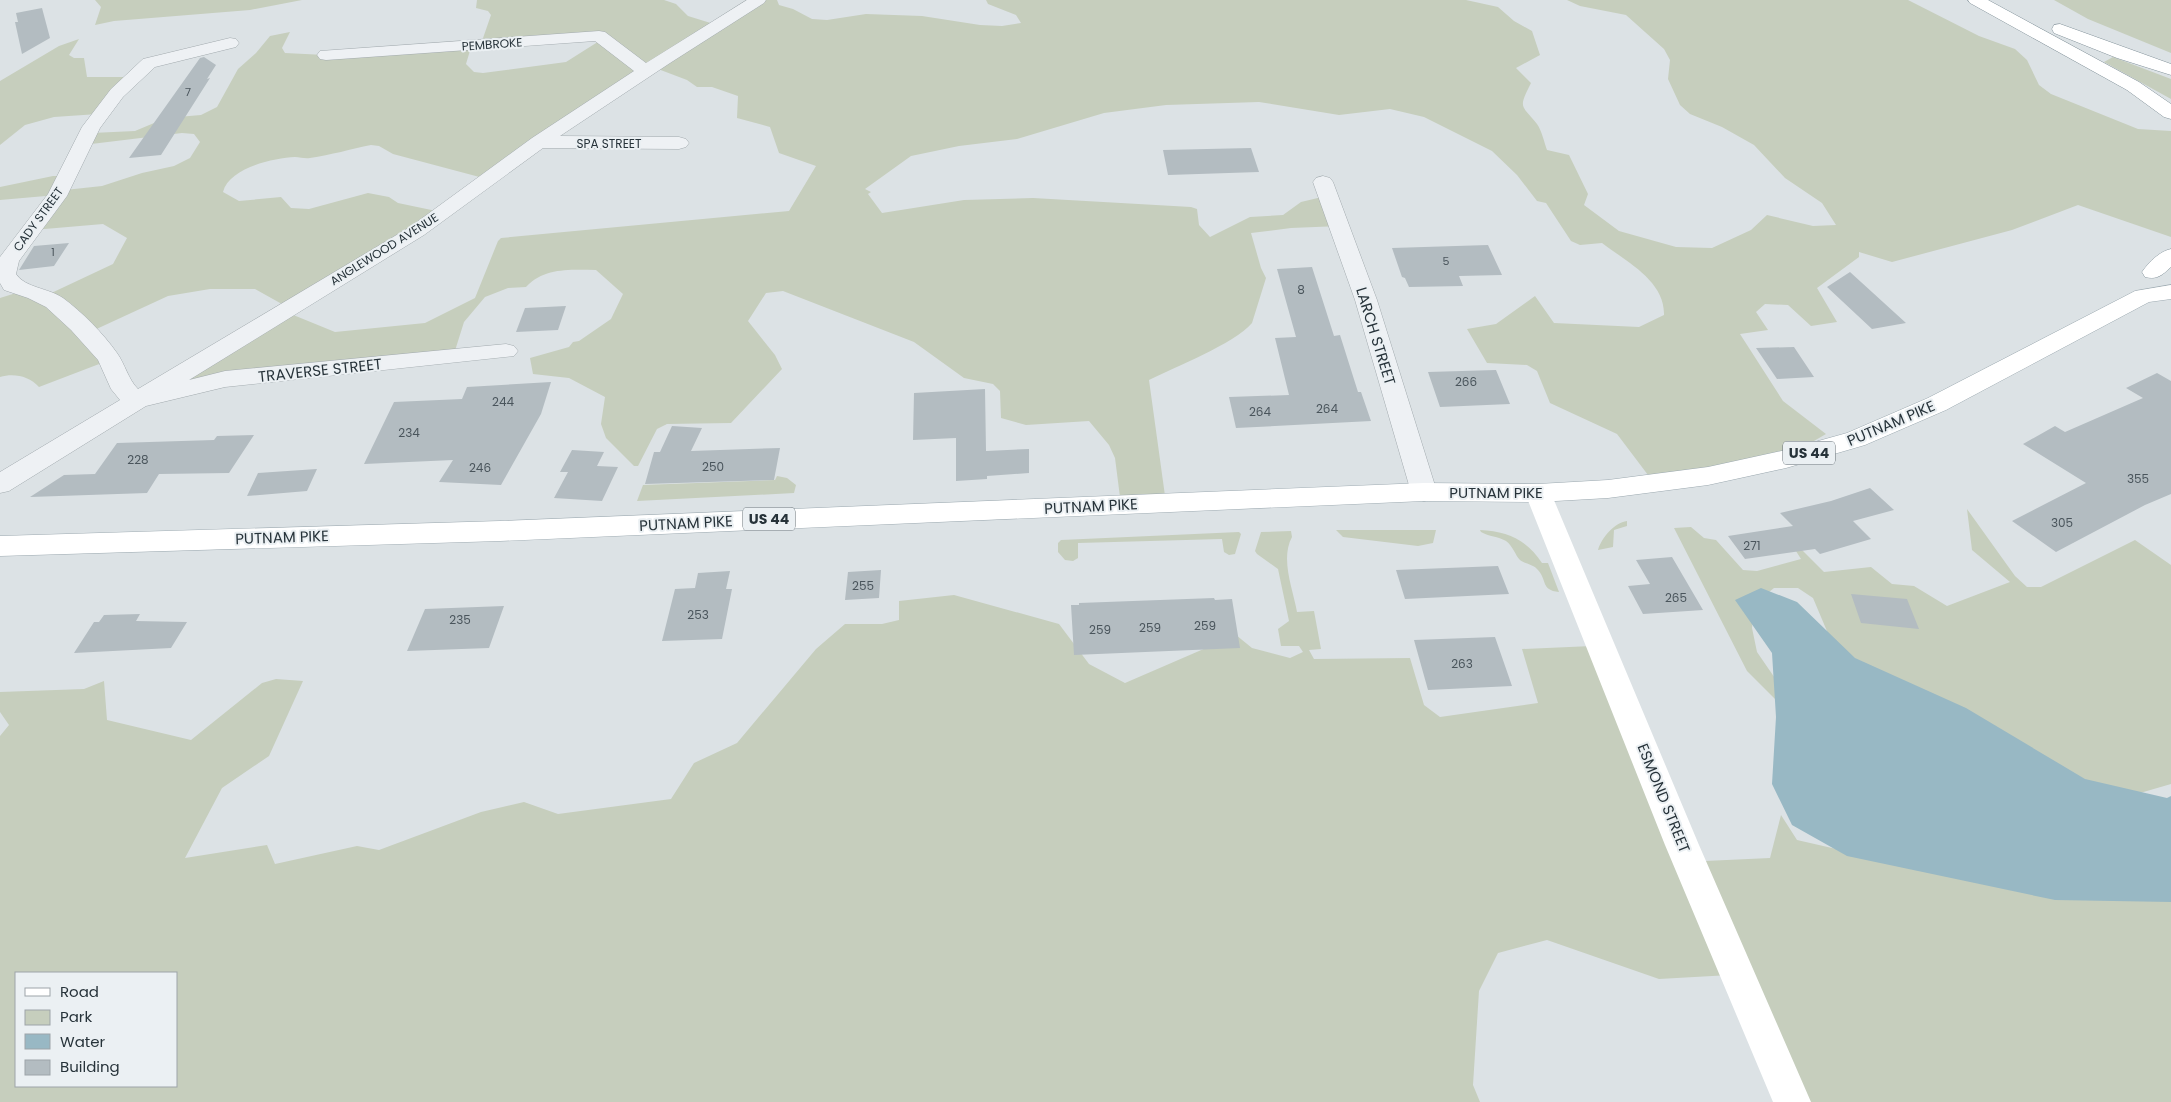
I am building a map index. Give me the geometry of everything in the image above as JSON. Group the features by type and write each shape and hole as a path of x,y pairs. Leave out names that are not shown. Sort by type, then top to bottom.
{"main road":[{"path":"1976,0 2133,86 2171,113"},
{"path":"2000,0 2083,38 2171,70"},
{"path":"2143,296 2171,254"},
{"name":"PUTNAM PIKE","path":"0,546 500,531 1424,492 1538,493 1608,489 1708,476 1786,460 1856,439 1944,401 2143,296 2171,292"},
{"name":"ESMOND STREET","path":"1538,493 1682,845 1792,1102"}],"street":[{"name":"ANGLEWOOD AVENUE","path":"0,484 417,231 539,142 758,0"},
{"name":"PEMBROKE","path":"326,56 599,36 646,71"},
{"name":"CADY STREET","path":"136,401 122,389 108,358 54,302 36,292 12,285 5,274 8,261 57,196 90,127 117,93 150,63 230,43"},
{"name":"SPA STREET","path":"539,142 679,143"},
{"name":"LARCH STREET","path":"1323,182 1366,300 1424,492"},
{"name":"TRAVERSE STREET","path":"136,401 225,379 506,351"}],"green space":[{"path":"95,0 302,0 250,10 114,21 95,25 101,7"},
{"path":"477,0 664,0 676,4 688,16 717,25 761,0 777,0 779,5 793,9 812,19 827,20 866,14 922,16 980,25 1002,26 1021,23 1016,15 988,4 986,0 1466,0 1498,7 1514,21 1532,31 1540,55 1516,68 1531,83 1524,98 1523,106 1539,127 1547,150 1569,155 1588,194 1584,205 1619,231 1676,247 1712,248 1751,230 1767,215 1813,226 1836,225 1822,203 1785,178 1754,145 1722,127 1690,114 1680,105 1668,79 1670,60 1664,49 1626,15 1580,6 1567,0 1908,0 1979,36 2015,49 2027,60 2039,85 2051,94 2138,129 2171,131 2171,237 2078,205 2012,230 1892,262 1859,252 1859,257 1817,288 1837,322 1811,326 1788,305 1765,304 1756,312 1768,330 1740,334 1783,401 1826,434 1795,452 1771,461 1648,475 1617,434 1550,403 1537,371 1527,365 1487,363 1467,329 1496,324 1535,296 1554,323 1639,327 1664,315 1663,303 1658,292 1643,273 1602,243 1580,245 1571,241 1546,203 1537,201 1517,175 1492,151 1424,117 1390,109 1339,115 1259,102 1166,105 1104,113 1017,139 959,146 911,156 865,189 871,192 868,194 882,213 964,200 1033,198 1191,207 1197,209 1199,225 1210,237 1250,217 1283,215 1301,202 1322,197 1340,226 1291,228 1251,233 1261,268 1266,278 1252,323 1232,339 1218,347 1149,380 1166,503 1121,505 1115,458 1109,445 1089,421 1026,425 1001,418 1000,391 993,384 964,378 914,342 783,291 766,293 748,321 775,355 782,369 731,423 667,424 657,429 638,466 634,466 606,438 601,424 605,397 569,378 533,374 530,358 569,347 573,342 579,341 611,319 623,294 596,270 568,270 550,273 541,276 526,287 508,288 485,297 464,322 453,357 227,381 155,398 286,312 335,332 425,323 475,298 498,241 501,238 789,211 816,166 779,153 770,127 737,118 738,96 712,87 697,87 687,80 658,69 487,179 393,154 379,146 371,145 310,158 295,157 264,162 253,166 234,177 227,184 223,192 239,201 281,197 291,208 309,209 368,193 389,197 398,203 441,212 289,308 255,289 210,289 168,296 90,332 107,361 39,387 31,380 21,376 0,377 0,298 16,293 45,296 113,264 127,238 103,224 33,230 57,195 0,200 0,187 53,176 67,176 65,190 102,186 142,173 174,166 190,158 200,142 194,134 182,133 83,145 92,133 135,131 166,118 201,115 217,107 238,69 256,53 270,36 290,32 282,48 285,53 325,55 472,44 466,64 474,72 483,73 566,62 604,38 482,41 491,15 488,11 476,8"},
{"path":"2054,0 2171,0 2171,53 2088,19"},
{"path":"79,39 69,55 74,58 84,58 87,77 134,77 98,114 54,117 25,125 0,145 0,81 59,46"},
{"path":"2113,57 2171,79 2171,99 2104,62"},
{"path":"777,476 787,478 796,485 794,493 637,501 643,485 775,480"},
{"path":"1967,509 2015,576 2027,587 2041,587 2135,540 2171,565 2171,784 2140,793 2108,791 1889,682 1832,643 1813,598 1798,588 1774,588 1754,604 1752,628 1757,652 1790,700 1787,711 1747,671 1674,528 1691,527 1704,538 1716,540 1743,570 1757,571 1801,559 1784,532 1824,572 1871,567 1892,584 1914,586 1947,606 2010,582 1972,550"},
{"path":"1627,521 1627,526 1614,530 1613,547 1598,550 1602,540 1609,531 1622,522"},
{"path":"1336,530 1436,530 1433,543 1418,546 1343,537"},
{"path":"1480,530 1508,535 1530,548 1542,563 1548,563 1559,592 1549,589 1537,569 1520,560 1506,541 1484,534"},
{"path":"1291,531 1292,537 1287,555 1287,564 1297,612 1314,611 1321,649 1309,650 1314,659 1410,658 1424,705 1440,717 1538,703 1522,649 1592,646 1705,861 1770,858 1781,815 1797,840 1902,864 2171,877 2171,1102 1793,1102 1730,975 1659,979 1547,940 1498,953 1479,991 1473,1085 1480,1102 0,1102 0,736 9,725 0,712 0,692 84,689 104,681 107,720 191,740 262,683 276,679 303,681 269,756 222,788 185,858 267,845 275,864 357,846 379,850 481,812 524,802 558,814 671,799 694,763 737,743 816,649 845,624 882,624 899,620 899,601 954,595 1059,624 1089,664 1125,683 1236,635 1252,648 1290,658 1303,652 1299,646 1281,646 1278,629 1289,621 1278,569 1255,551 1261,532"},
{"path":"1239,532 1241,534 1235,554 1229,555 1224,552 1222,539 1078,543 1078,558 1073,561 1065,560 1058,552 1058,543 1061,540"}],"water":[{"path":"1761,588 1797,602 1855,658 1966,708 2085,779 2167,798 2171,796 2171,902 2055,900 1847,856 1792,825 1772,784 1776,717 1772,653 1735,600"}],"building":[{"path":"42,8 50,38 22,54 15,22 18,22 16,13"},
{"path":"204,57 216,65 207,79 210,78 161,155 129,158 200,58"},
{"path":"1251,148 1259,172 1168,175 1163,150"},
{"path":"69,243 54,266 19,270 34,246"},
{"path":"1488,245 1502,275 1459,276 1463,286 1409,287 1405,278 1402,277 1392,248"},
{"path":"1312,267 1334,336 1340,335 1358,392 1361,392 1371,421 1236,428 1229,397 1289,395 1275,338 1296,337 1277,269"},
{"path":"1850,272 1906,323 1872,329 1827,287"},
{"path":"566,306 558,330 516,332 525,308"},
{"path":"1794,347 1814,377 1777,379 1756,348"},
{"path":"1496,370 1510,404 1440,407 1428,372"},
{"path":"2157,373 2171,381 2171,494 2145,505 2056,552 2012,521 2086,483 2023,444 2055,426 2065,432 2143,398 2126,388"},
{"path":"551,382 541,414 501,485 439,482 453,460 364,464 394,402 462,399 467,387"},
{"path":"985,389 986,451 1029,449 1029,473 987,476 987,479 956,481 956,438 913,440 914,393"},
{"path":"672,426 702,428 691,451 780,448 774,480 645,484 654,452 660,452"},
{"path":"254,435 229,473 159,474 147,493 30,497 64,475 95,474 117,443 214,440 217,436"},
{"path":"572,450 604,452 597,466 618,467 602,501 554,498 568,472 560,472"},
{"path":"317,469 307,491 247,496 258,473"},
{"path":"1870,488 1894,510 1853,521 1871,539 1820,554 1815,549 1745,559 1728,536 1793,526 1780,513 1831,501"},
{"path":"1672,557 1703,610 1643,614 1628,586 1650,584 1636,560"},
{"path":"1498,566 1509,594 1405,599 1396,570"},
{"path":"881,570 879,598 845,600 848,572"},
{"path":"730,571 726,589 732,589 722,639 662,641 675,589 695,588 698,573"},
{"path":"1851,594 1907,599 1919,629 1861,623"},
{"path":"1214,598 1215,600 1232,599 1240,648 1074,655 1071,605 1079,605 1079,603"},
{"path":"504,606 489,648 407,651 425,609"},
{"path":"140,614 136,621 187,622 171,648 74,653 94,622 99,622 104,615"},
{"path":"1495,637 1512,686 1428,690 1414,640"}]}
